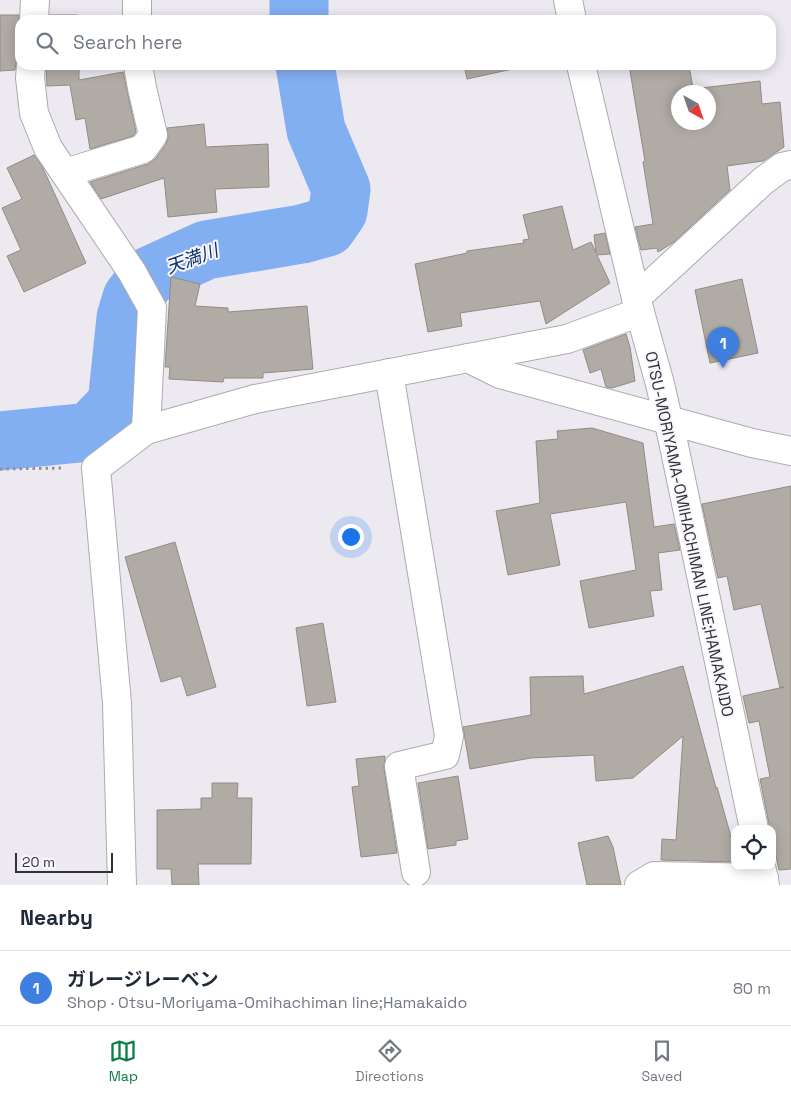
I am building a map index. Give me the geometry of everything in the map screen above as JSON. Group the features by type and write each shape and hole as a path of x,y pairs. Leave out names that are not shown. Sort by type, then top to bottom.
{"street":[{"path":"34,15 35,0"},
{"path":"137,0 137,15"},
{"path":"568,0 571,15"},
{"path":"31,70 34,113 48,148 150,301 152,308 146,430"},
{"path":"65,173 143,149 153,135 139,70"},
{"name":"OTSU-MORIYAMA-OMIHACHIMAN LINE;HAMAKAIDO","path":"582,70 638,305 660,384 753,825"},
{"path":"122,885 117,703 96,468 146,430 255,399 567,339 638,305 763,181 782,167 791,165"},
{"path":"468,358 500,374 668,421 791,451"},
{"path":"389,373 449,736 445,754 399,766 416,872"},
{"path":"639,885 654,876 763,876"}],"path":[{"path":"0,470 96,468"}],"building":[{"path":"0,15 15,15 15,70 0,71"},
{"path":"46,70 79,70 79,80 123,72 136,132 133,136 90,149 85,118 76,120 70,85 47,86"},
{"path":"465,70 508,70 467,79"},
{"path":"630,70 690,70 692,85 671,85 671,130 716,130 716,86 760,81 762,104 780,102 784,147 763,161 727,166 730,190 674,242 658,252 657,248 641,250 635,227 653,224"},
{"path":"204,124 206,147 268,144 269,187 215,189 217,212 168,217 164,178 101,199 90,182 148,164 156,158 166,144 168,138 167,128"},
{"path":"34,155 42,166 86,263 24,292 7,256 21,250 2,208 22,199 7,168"},
{"path":"562,206 573,250 591,242 596,253 594,235 605,233 610,254 597,255 610,283 546,324 540,301 460,313 462,326 428,332 415,264 467,253 467,251 524,243 523,240 529,239 523,215"},
{"path":"171,277 200,284 195,306 228,308 228,312 307,306 313,369 263,373 263,378 224,378 223,382 169,379 170,367 165,367"},
{"path":"742,279 758,353 710,363 695,290"},
{"path":"626,334 635,381 612,388 606,387 601,369 590,373 583,350"},
{"path":"592,428 643,443 654,527 674,524 680,550 658,553 662,590 650,591 654,616 589,628 580,581 636,570 626,502 550,514 560,565 508,575 496,511 540,503 536,441 558,439 557,431"},
{"path":"791,486 791,869 779,870 776,856 776,825 769,825 760,779 770,777 759,721 749,723 743,696 780,688 761,604 734,610 727,576 718,578 702,504"},
{"path":"175,542 216,687 187,696 181,676 161,682 125,557"},
{"path":"323,623 336,702 307,706 296,628"},
{"path":"683,666 731,837 731,862 661,860 662,839 676,840 683,736 633,778 596,781 594,755 531,758 470,769 463,727 531,715 530,677 583,676 584,694"},
{"path":"385,756 384,768 397,853 361,857 352,787 359,786 356,759"},
{"path":"458,776 468,839 456,841 456,845 428,849 418,783"},
{"path":"212,783 238,783 237,798 252,798 251,864 198,864 199,885 172,885 171,869 157,869 157,810 201,809 201,798 212,798"},
{"path":"608,836 613,847 621,885 587,885 578,843"}],"waterway":[{"name":"天満川","path":"299,0 299,15"},
{"name":"天満川","path":"0,441 90,432 117,404 126,318 132,298 149,276 206,250 302,234 327,227 338,211 341,189 316,130 306,70"}],"place":[{"name":"ガレージレーベン","path":"723,368"}]}
